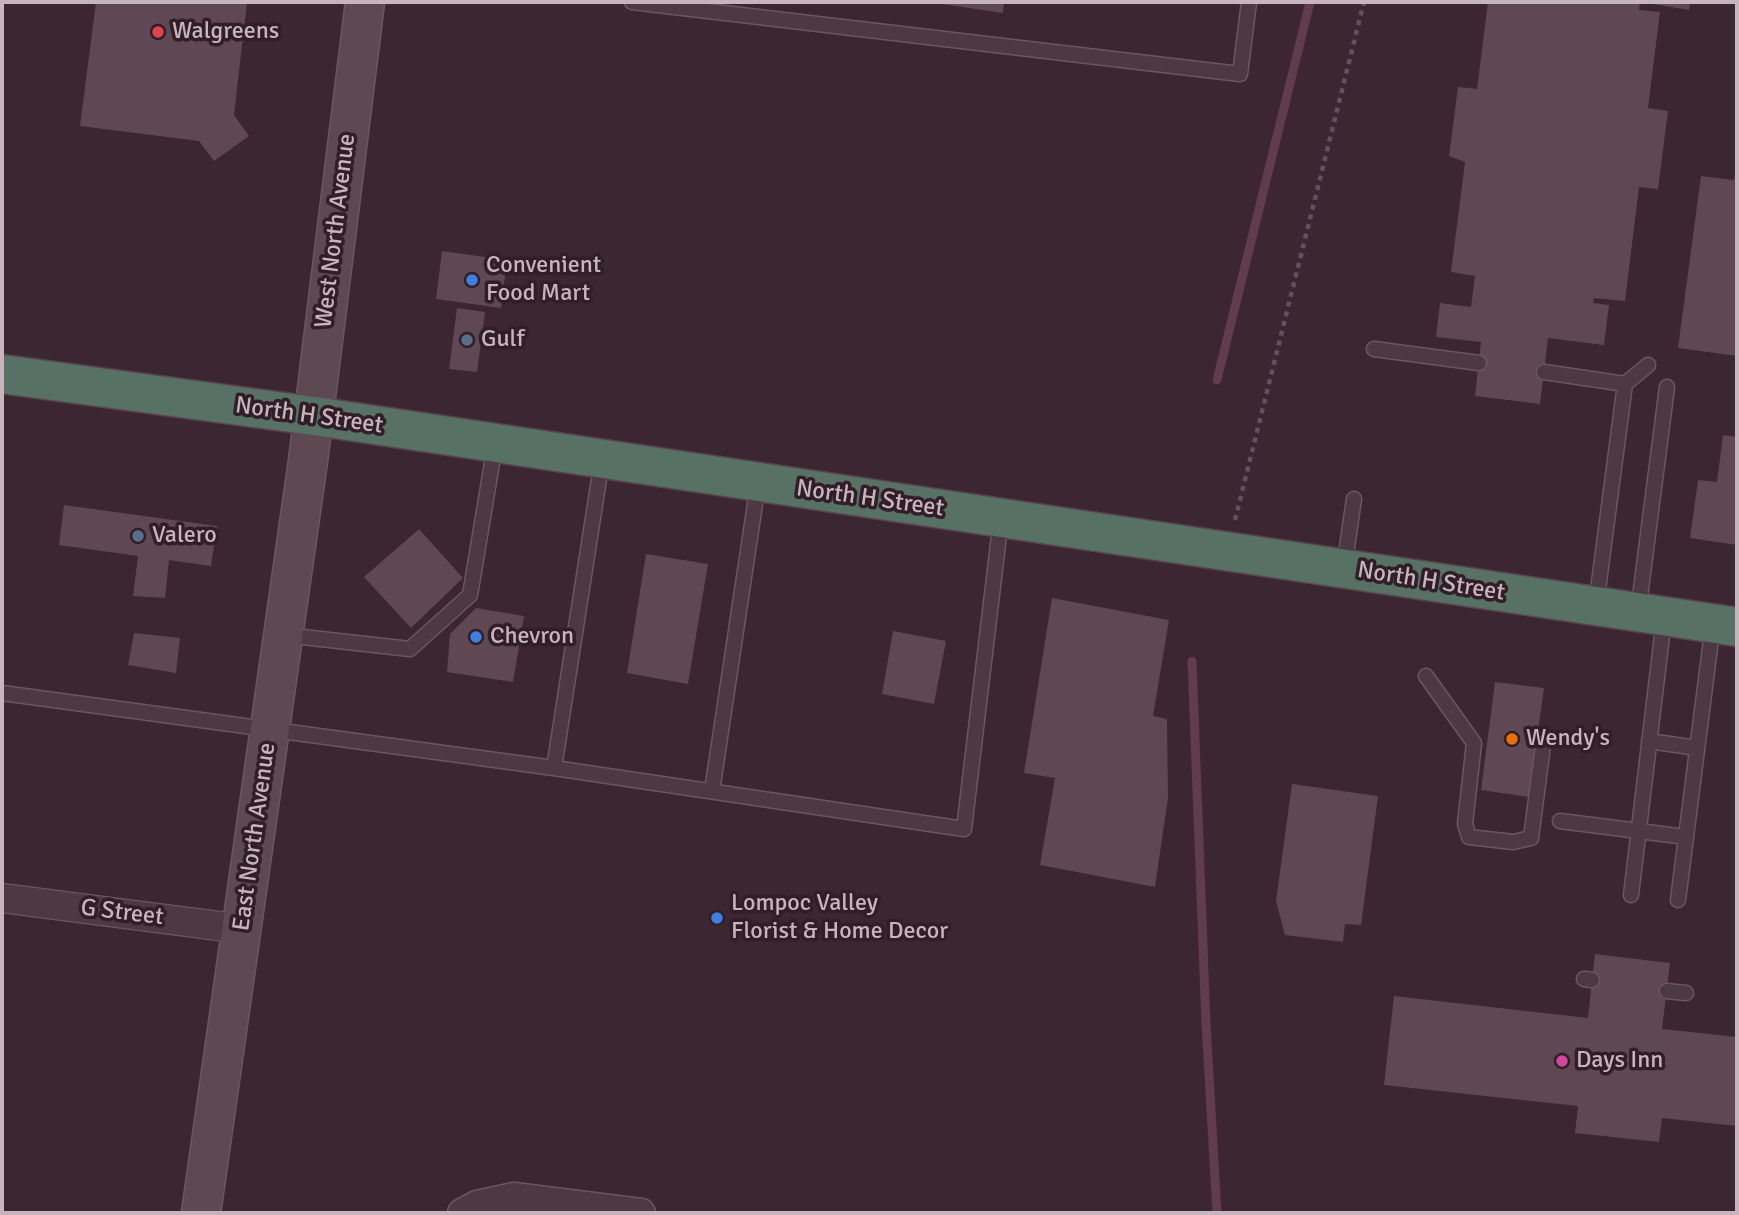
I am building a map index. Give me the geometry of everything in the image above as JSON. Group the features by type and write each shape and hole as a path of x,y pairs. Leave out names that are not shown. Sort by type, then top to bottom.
{"highway":[{"name":"North H Street","path":"2,374 314,416 1725,625"}],"street":[{"name":"West North Avenue","path":"308,461 365,2"},
{"name":"East North Avenue","path":"201,1213 308,461"},
{"name":"G Street","path":"2,898 243,929"},
{"path":"462,1213 477,1205 514,1197 640,1213"}],"lane":[{"path":"632,2 1240,74 1249,2"},
{"path":"1374,349 1479,363"},
{"path":"1596,607 1625,384 1648,365"},
{"path":"1544,372 1625,384"},
{"path":"1631,895 1649,741 1651,615 1667,387"},
{"path":"283,635 410,649 470,595 495,444"},
{"path":"554,768 601,460"},
{"path":"712,791 758,482"},
{"path":"1344,569 1354,499"},
{"path":"2,693 554,768 964,829 1001,518"},
{"path":"1678,900 1698,748 1725,625"},
{"path":"1426,676 1474,743 1465,824 1469,837 1513,842 1531,838 1544,738"},
{"path":"1649,741 1698,748"},
{"path":"1560,821 1686,837"},
{"path":"1667,991 1686,993"}],"path":[{"path":"1238,502 1364,2"}],"building":[{"name":"Walgreens","path":"96,2 247,2 234,115 249,136 214,161 199,141 80,126"},
{"path":"928,2 1004,2 1003,13"},
{"path":"1488,2 1640,2 1639,10 1660,12 1648,108 1668,111 1658,189 1639,187 1625,301 1594,298 1593,303 1609,305 1604,345 1548,338 1540,404 1475,396 1481,342 1436,337 1440,303 1471,307 1475,276 1451,272 1465,162 1449,156 1458,87 1477,89"},
{"path":"1641,2 1690,2 1689,10"},
{"path":"1736,166 1737,356 1678,348 1701,176 1734,180"},
{"name":"Convenient Food Mart","path":"442,251 507,260 501,308 436,299"},
{"name":"Gulf","path":"457,308 485,312 477,372 449,369"},
{"path":"1723,435 1737,437 1737,545 1690,538 1698,480 1717,482"},
{"name":"Valero","path":"64,505 217,526 211,566 169,560 165,598 133,596 138,556 59,545"},
{"path":"419,529 463,578 411,628 364,577"},
{"path":"646,554 708,564 688,684 627,673"},
{"path":"1052,598 1169,620 1153,716 1167,719 1168,798 1155,887 1040,865 1055,778 1024,773"},
{"path":"476,608 524,616 513,682 447,672 450,634"},
{"path":"893,631 946,641 934,704 882,694"},
{"path":"134,633 180,638 176,673 128,665"},
{"name":"Wendy's","path":"1495,682 1544,688 1529,797 1481,790"},
{"path":"1292,784 1378,796 1361,925 1345,924 1343,942 1285,935 1276,901"},
{"name":"Days Inn","path":"1595,954 1670,963 1662,1029 1737,1037 1737,1126 1662,1118 1659,1142 1575,1133 1578,1106 1384,1085 1394,996 1588,1018"}],"waterway":[{"path":"1217,380 1310,2"},
{"path":"1192,661 1206,1024 1217,1213"}],"place":[{"name":"Walgreens","path":"158,32"},
{"name":"Convenient Food Mart","path":"472,280"},
{"name":"Gulf","path":"467,340"},
{"name":"Valero","path":"138,536"},
{"name":"Chevron","path":"476,637"},
{"name":"Wendy's","path":"1512,739"},
{"name":"Lompoc Valley Florist & Home Decor","path":"717,918"},
{"name":"Days Inn","path":"1562,1061"}]}
